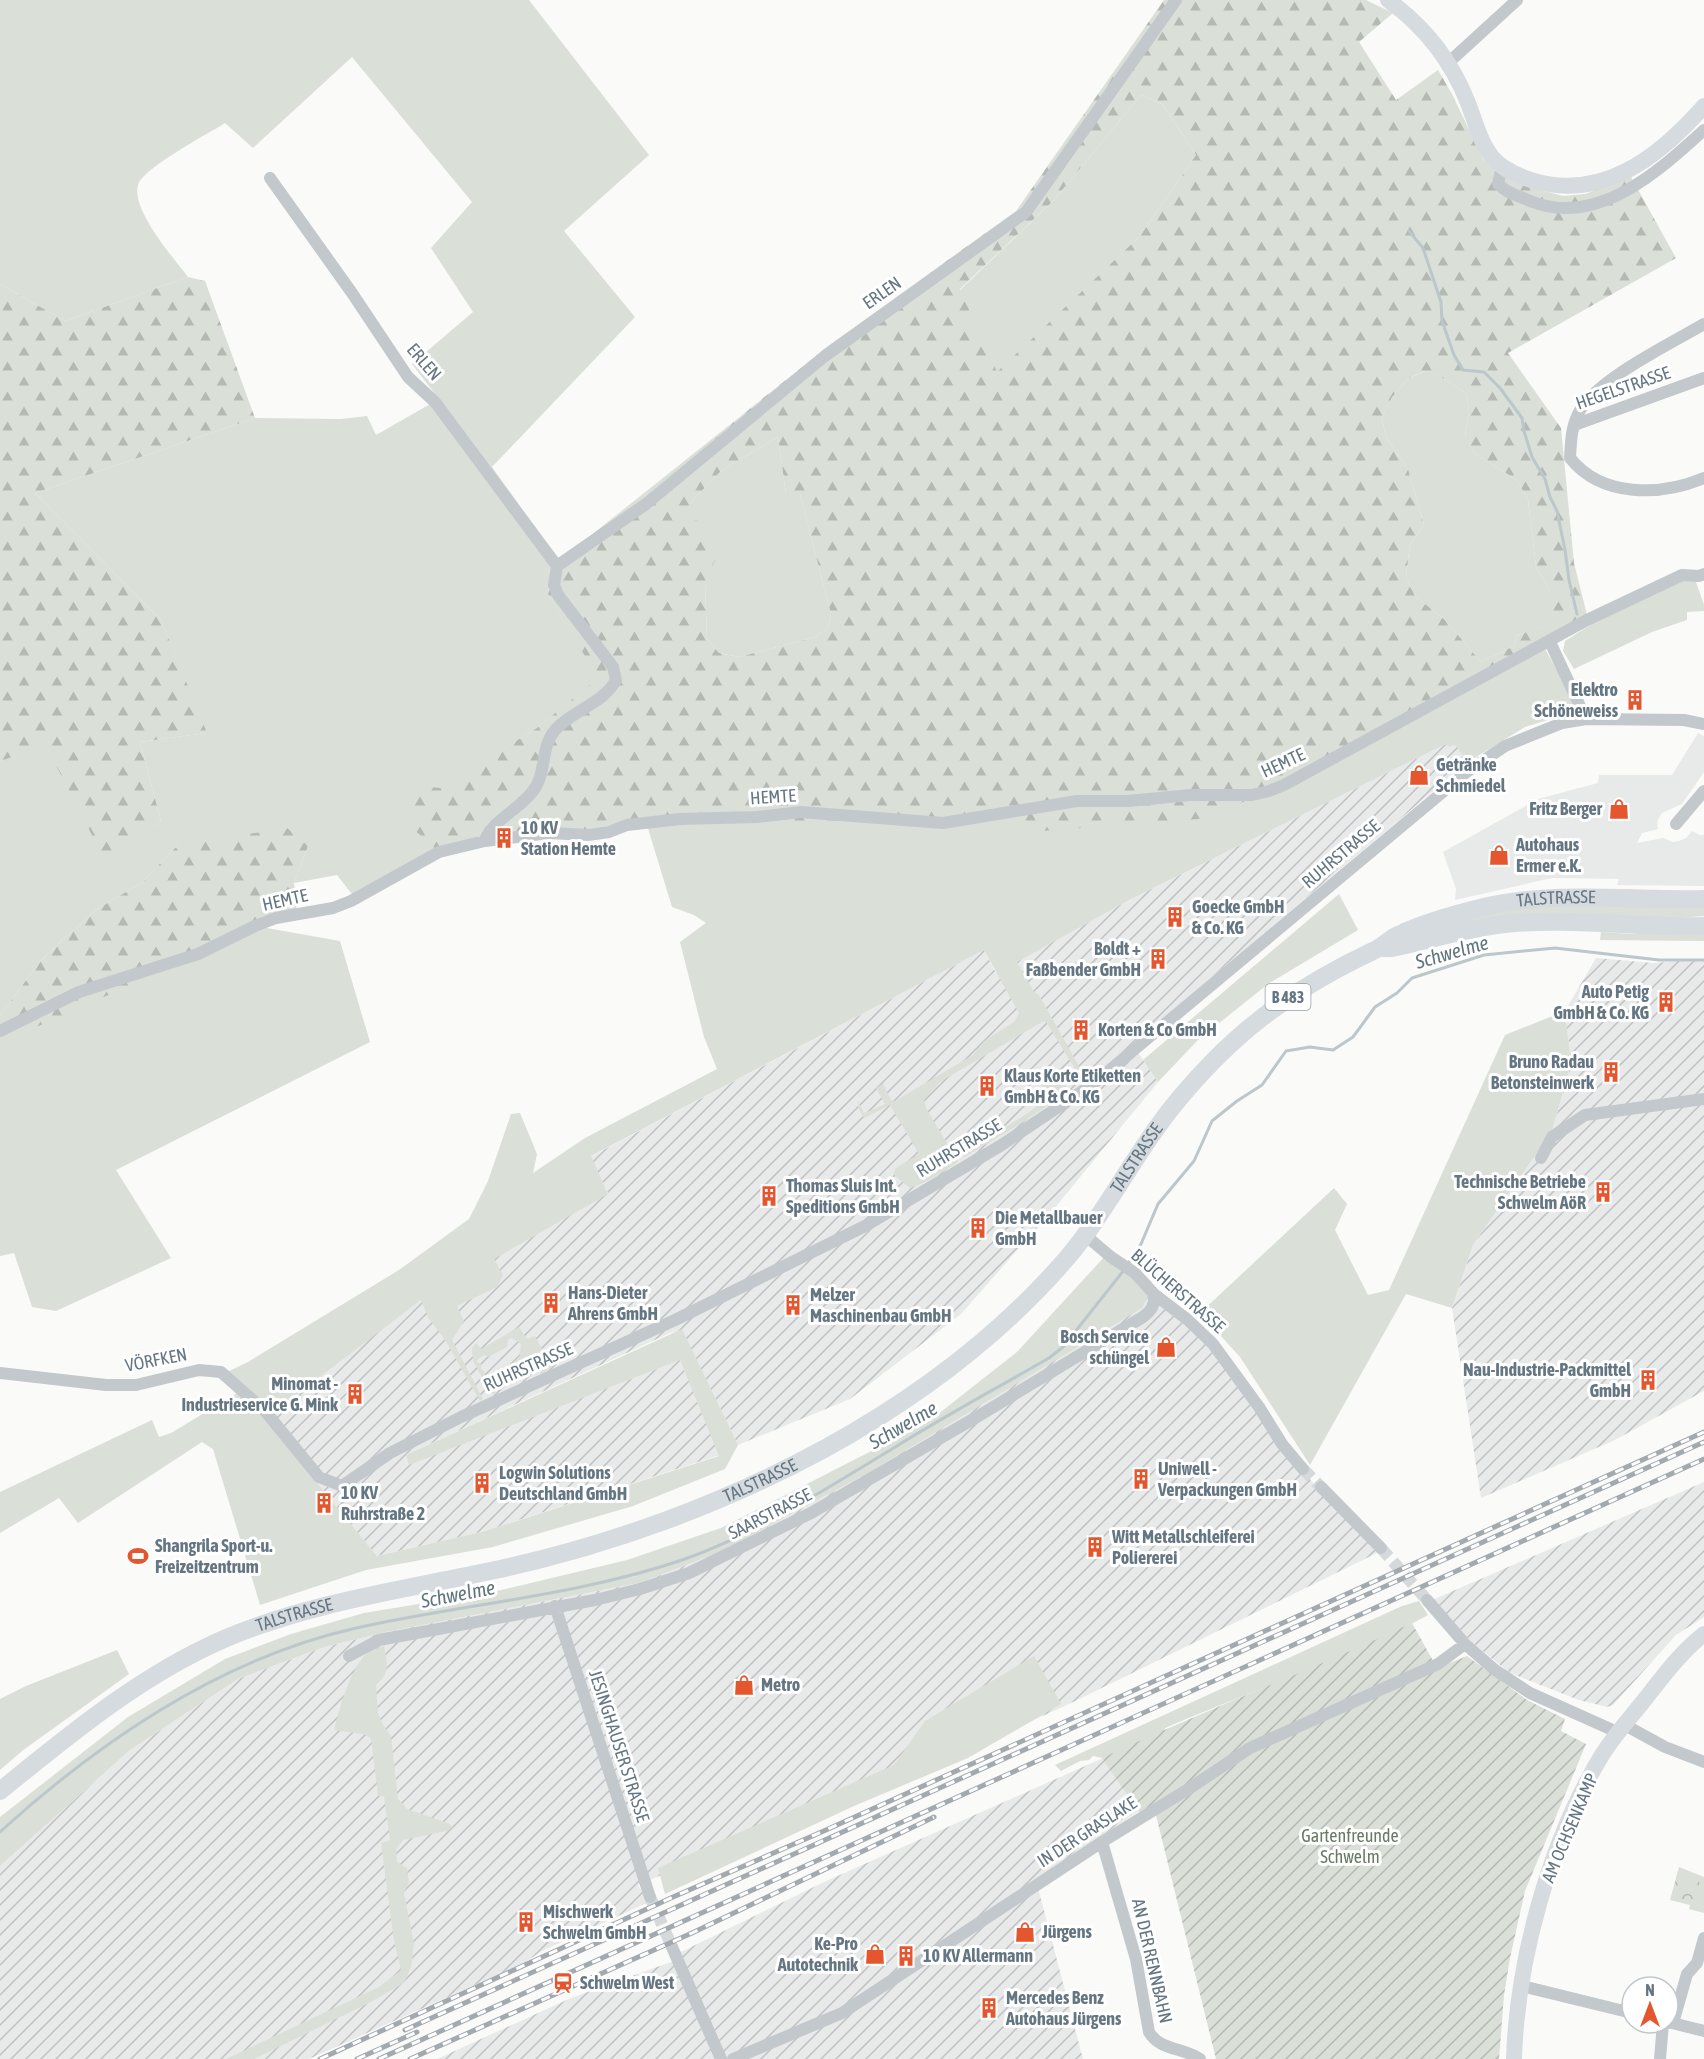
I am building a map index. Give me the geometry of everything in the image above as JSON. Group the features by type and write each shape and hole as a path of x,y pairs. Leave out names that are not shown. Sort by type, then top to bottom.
{"main road":[{"path":"1388,0 1410,18 1448,63 1467,102 1484,146 1502,166 1517,175 1554,185 1582,185 1617,176 1642,162 1679,132 1704,106"},
{"name":"TALSTRASSE","path":"0,1791 133,1690 189,1656 224,1640 279,1618 344,1600 496,1570 590,1545 676,1517 801,1461 870,1422 953,1367 1004,1322 1061,1264 1085,1235 1167,1114 1221,1052 1259,1019 1305,987 1333,970 1381,948 1389,940 1428,924 1504,903 1561,897 1704,899"},
{"name":"TALSTRASSE","path":"1381,948 1400,947 1470,929 1524,922 1662,927 1704,926"},
{"name":"AM OCHSENKAMP","path":"1514,2059 1522,1986 1532,1934 1555,1854 1586,1783 1620,1728 1678,1659 1704,1634"}],"street":[{"name":"ERLEN","path":"270,178 352,293 408,377 435,402 557,566 646,504 825,356 1026,212 1176,0"},
{"path":"1448,63 1517,0"},
{"path":"1502,166 1498,184 1503,189 1535,203 1577,207 1596,205 1616,197 1646,177 1679,153 1704,130"},
{"name":"HEGELSTRASSE","path":"1574,424 1586,403 1610,381 1704,324"},
{"name":"HEGELSTRASSE","path":"1574,424 1704,378"},
{"path":"1574,424 1570,458 1579,469 1593,478 1636,491 1661,490 1704,478"},
{"path":"485,841 492,827 513,811 537,785 546,747 555,730 608,692 616,680 613,667 558,595 554,585 557,566"},
{"name":"HEMTE","path":"0,1031 79,992 198,954 276,918 333,908 351,901 439,852 485,841 549,833 588,835 609,832 627,825 680,819 757,817 801,812 943,824 1077,801 1128,801 1190,795 1252,795 1269,791 1550,642 1587,620 1682,575 1700,576 1704,574"},
{"path":"1550,642 1586,719"},
{"name":"RUHRSTRASSE","path":"342,1486 390,1453 461,1417 675,1320 864,1226 1000,1146 1093,1084 1468,771 1505,746 1562,723 1586,719 1684,720 1704,724"},
{"path":"1676,824 1704,790"},
{"path":"1541,1158 1552,1137 1585,1115 1704,1099"},
{"name":"BLÜCHERSTRASSE","path":"1085,1235 1135,1273 1154,1294 1168,1303 1213,1344 1259,1407 1282,1444 1303,1469"},
{"name":"SAARSTRASSE","path":"348,1656 379,1640 640,1589 689,1573 811,1514 975,1418 1143,1317 1154,1305 1154,1294"},
{"name":"VÖRFKEN","path":"0,1373 106,1385 136,1385 199,1370 221,1372 264,1411 319,1477 342,1486"},
{"path":"1321,1487 1381,1548"},
{"path":"1427,1600 1465,1644 1495,1670 1530,1693 1704,1762"},
{"name":"JESINGHAUSER STRASSE","path":"555,1606 650,1897"},
{"name":"IN DER GRASLAKE","path":"733,2059 842,2013 1250,1748 1438,1664 1465,1644"},
{"name":"AN DER RENNBAHN","path":"1102,1842 1138,1968 1149,2032 1154,2041 1193,2054 1200,2059"},
{"path":"1680,1992 1687,1974 1697,1963 1704,1938"},
{"path":"672,1947 721,2059"},
{"path":"1522,1986 1620,2010"},
{"path":"1680,2026 1704,2031"},
{"path":"1660,2059 1665,2035"}],"shaded area":[{"path":"1698,733 1704,736 1704,772 1682,804 1662,813 1657,822 1658,829 1642,833 1637,843 1663,838 1673,842 1679,841 1686,838 1692,831 1704,835 1704,886 1617,885 1619,879 1552,878 1455,900 1456,889 1443,852 1538,799 1598,783 1599,775 1672,775"},
{"path":"1446,744 1455,744 1468,762 1132,1044 1158,1082 1058,1204 961,1314 850,1399 738,1445 682,1330 670,1333 406,1455 409,1464 680,1360 720,1455 485,1531 377,1556 313,1478 271,1414 413,1305 608,1193 590,1157 984,950 996,973 1131,899"},
{"path":"1596,958 1653,963 1704,959 1704,1391 1615,1440 1481,1498 1452,1308 1473,1245 1552,1131 1571,1064 1565,1011"},
{"path":"1153,1287 1193,1320 1280,1445 1331,1503 1381,1551 1067,1705 936,1764 781,1824 638,1885 649,1902 542,1951 524,1963 309,2059 0,2059 0,1866 130,1750 238,1679 324,1647 386,1632 639,1583 723,1551 868,1473 1141,1308"},
{"path":"1704,1482 1704,1617 1676,1635 1613,1705 1607,1707 1579,1700 1510,1673 1473,1643 1430,1601"},
{"path":"1103,1758 1139,1811 1036,1880 1083,2059 437,2059 571,1998 682,1958 681,1952 824,1882"}],"green space":[{"path":"0,0 529,0 649,155 564,231 635,317 492,467 559,561 550,568 548,594 599,678 537,728 441,788 439,852 355,898 337,875 294,883 308,846 178,845 141,883 96,910 62,940 40,962 0,1015 0,761 46,745 107,863 161,821 140,742 206,733 161,620 35,493 255,418 341,419 367,416 376,435 439,399 412,364 473,312 431,248 472,202 352,57 253,148 225,123 163,161 142,178 138,185 138,195 147,220 188,277 65,321 0,284"},
{"path":"1164,0 1366,0 1393,13 1359,42 1396,100 1438,70 1483,159 1497,173 1521,185 1563,196 1585,194 1631,177 1676,258 1508,353 1561,428 1574,563 1587,615 1424,708 1212,818 1028,832 1015,806 974,827 704,819 607,826 439,852 410,826 419,786 440,788 537,728 598,678 548,594 550,568 831,344 1016,211","holes":["1141,95 1162,104 1196,155 1140,236 997,372 960,289 1053,201","1425,371 1445,379 1467,394 1469,412 1465,436 1474,453 1517,480 1528,500 1536,567 1547,585 1556,623 1517,635 1514,646 1481,662 1445,620 1415,596 1406,577 1410,545 1424,525 1408,469 1386,437 1382,418 1392,397 1409,378","778,437 786,494 800,494 831,614 828,628 815,637 739,657 719,653 707,639 705,582 715,560 689,504 721,471"]},
{"path":"1141,95 1162,104 1196,155 1140,236 997,373 960,290 1053,201"},
{"path":"188,277 205,281 255,418 35,493 161,620 207,733 140,742 161,821 107,864 46,746 0,761 0,284 65,321"},
{"path":"1426,371 1445,379 1467,394 1469,412 1465,435 1474,453 1517,480 1528,500 1536,567 1547,585 1557,623 1517,635 1514,646 1481,662 1445,620 1415,596 1406,577 1410,545 1424,525 1408,469 1386,437 1382,418 1392,397 1409,378"},
{"path":"778,437 786,494 800,494 831,614 828,628 815,637 739,657 719,653 707,639 705,582 689,504 721,471"},
{"path":"1682,579 1695,579 1704,611 1687,612 1687,620 1652,632 1574,669 1563,651 1565,641 1592,624"},
{"path":"1540,640 1574,701 1570,713 1525,727 1468,762 1455,745 1449,747 1446,744 1131,899 1017,962 1034,992 1039,995 1085,1077 1082,1080 1046,1022 1042,1022 940,1082 924,1100 926,1108 958,1162 941,1173 910,1188 893,1174 896,1168 919,1154 890,1105 864,1118 858,1107 858,1101 864,1113 885,1104 876,1088 883,1084 891,1100 895,1101 973,1055 984,1041 1014,1022 1019,1013 984,950 591,1156 608,1194 494,1259 503,1275 497,1287 457,1306 464,1321 452,1340 483,1399 480,1401 445,1340 428,1317 421,1300 271,1414 313,1478 377,1556 485,1531 719,1456 680,1360 409,1465 406,1455 682,1329 738,1445 725,1469 633,1506 493,1547 366,1570 260,1605 213,1449 202,1442 78,1523 59,1498 0,1533 0,1492 152,1420 159,1437 171,1433 241,1391 223,1374 248,1362 399,1270 469,1219 488,1181 511,1114 520,1113 537,1154 533,1173 585,1138 717,1069 704,1037 680,942 706,923 694,915 672,907 647,825 1016,806 1029,832"},
{"path":"287,828 308,846 294,883 297,914 261,927 14,1037 0,1027 0,1015 40,962 96,910 141,883 178,845"},
{"path":"1339,894 1358,930 1268,984 1198,1040 1158,1082 1143,1060"},
{"path":"1525,906 1704,906 1704,916 1460,924 1452,922"},
{"path":"261,927 340,941 370,1042 116,1170 171,1258 56,1311 32,1307 14,1253 0,1256 0,1027"},
{"path":"1663,931 1704,932 1704,941 1600,940 1601,932 1632,934"},
{"path":"1565,1011 1571,1064 1552,1131 1473,1245 1452,1308 1406,1294 1310,1465 1240,1357 1200,1313 1334,1188 1347,1204 1335,1230 1368,1295 1389,1290 1505,1035"},
{"path":"1048,1069 1061,1078 1068,1092 1017,1126 964,1157 959,1147 969,1150 1031,1111 1042,1101 1043,1073"},
{"path":"1106,1255 1153,1287 1142,1308 868,1473 723,1551 639,1583 386,1632 324,1647 238,1679 130,1750 0,1866 0,1817 128,1717 225,1659 291,1634 364,1613 497,1591 627,1560 721,1528 928,1422 1017,1352"},
{"path":"519,1327 527,1339 535,1336 547,1358 554,1355 552,1367 542,1374 526,1364 514,1366 514,1362 520,1355 521,1344 511,1338 508,1340 507,1347 488,1357 485,1355 478,1359 477,1362 481,1364 481,1369 494,1385 496,1394 491,1393 473,1361 472,1348 476,1343 481,1349"},
{"path":"1419,1601 1428,1615 1396,1632 1331,1661 1165,1728 1136,1807 1102,1758 1093,1756 1089,1760 1080,1761 1061,1771 1055,1765 1402,1606"},
{"name":"Gartenfreunde Schwelm","path":"1412,1623 1437,1668 1467,1656 1527,1700 1565,1719 1561,1731 1586,1744 1525,1891 1504,1995 1499,2059 1216,2059 1154,1807 1142,1816 1102,1758"},
{"path":"384,1646 387,1667 384,1676 376,1685 378,1713 391,1736 398,1799 407,1809 448,1823 453,1827 447,1831 403,1840 396,1849 397,1862 407,1868 409,1882 404,1893 414,1944 411,1967 404,1983 369,2003 254,2059 226,2059 379,1987 401,1970 394,1941 381,1843 390,1840 384,1796 378,1796 371,1738 363,1734 334,1730 347,1687 357,1665 370,1651"},
{"path":"117,1650 129,1674 22,1751 0,1770 0,1699 26,1686"},
{"path":"1034,1656 1061,1704 968,1758 854,1806 665,1894 658,1868 894,1765 925,1721"},
{"path":"1679,1867 1704,1877 1704,1913 1689,1909 1690,1905 1670,1900"},
{"path":"1678,1871 1699,1881 1702,1892 1704,1891 1704,1900 1696,1898 1688,1904 1671,1898"}],"waterway":[{"path":"1409,231 1423,248 1441,302 1442,321 1454,355 1463,370 1484,372 1500,388 1522,418 1532,457 1545,479 1557,511 1577,614"},
{"name":"Schwelme","path":"1128,1264 1141,1244 1158,1204 1194,1161 1212,1121 1262,1085 1286,1051 1310,1047 1333,1050 1353,1037 1375,1007 1397,993 1412,978 1484,955 1555,948 1659,960 1704,960"},
{"name":"Schwelme","path":"0,1832 38,1798 120,1736 164,1708 255,1661 303,1643 352,1629 562,1591 644,1572 712,1549 738,1537 817,1494 1049,1358 1063,1347 1124,1270"}],"tunnel":[{"path":"1303,1469 1321,1487"},
{"path":"1381,1548 1427,1600"},
{"path":"650,1897 672,1947"}],"railway":[{"path":"320,2059 673,1897 826,1830 1704,1432"},
{"path":"405,2030 1704,1442"},
{"path":"379,2059 1704,1459"},
{"path":"410,2059 692,1933 934,1817"},
{"path":"357,2059 417,2032"}],"place":[{"name":"Elektro Schöneweiss","path":"1635,700"},
{"name":"Getränke Schmiedel","path":"1419,775"},
{"name":"Fritz Berger","path":"1619,809"},
{"name":"10 KV Station Hemte","path":"504,838"},
{"name":"Autohaus Ermer e.K.","path":"1499,855"},
{"name":"Goecke GmbH & Co. KG","path":"1175,917"},
{"name":"Boldt + Faßbender GmbH","path":"1158,959"},
{"name":"Auto Petig GmbH & Co. KG","path":"1666,1002"},
{"name":"Korten & Co GmbH","path":"1081,1030"},
{"name":"Bruno Radau Betonsteinwerk","path":"1611,1072"},
{"name":"Klaus Korte Etiketten GmbH & Co. KG","path":"987,1086"},
{"name":"Technische Betriebe Schwelm AöR","path":"1603,1192"},
{"name":"Thomas Sluis Int. Speditions GmbH","path":"769,1196"},
{"name":"Die Metallbauer GmbH","path":"978,1228"},
{"name":"Hans-Dieter Ahrens GmbH","path":"551,1303"},
{"name":"Melzer Maschinenbau GmbH","path":"793,1305"},
{"name":"Bosch Service schüngel","path":"1166,1347"},
{"name":"Nau-Industrie-Packmittel GmbH","path":"1648,1380"},
{"name":"Minomat - Industrieservice G. Mink","path":"355,1394"},
{"name":"Uniwell - Verpackungen GmbH","path":"1141,1479"},
{"name":"Logwin Solutions Deutschland GmbH","path":"482,1483"},
{"name":"10 KV Ruhrstraße 2","path":"324,1503"},
{"name":"Witt Metallschleiferei Poliererei","path":"1095,1547"},
{"name":"Shangrila Sport-u. Freizeitzentrum","path":"138,1556"},
{"name":"Metro","path":"744,1685"},
{"name":"Mischwerk Schwelm GmbH","path":"526,1922"},
{"name":"Jürgens","path":"1025,1932"},
{"name":"Ke-Pro Autotechnik","path":"875,1954"},
{"name":"10 KV Allermann","path":"906,1956"},
{"name":"Schwelm West","path":"563,1983"},
{"name":"Mercedes Benz Autohaus Jürgens","path":"989,2008"}]}
